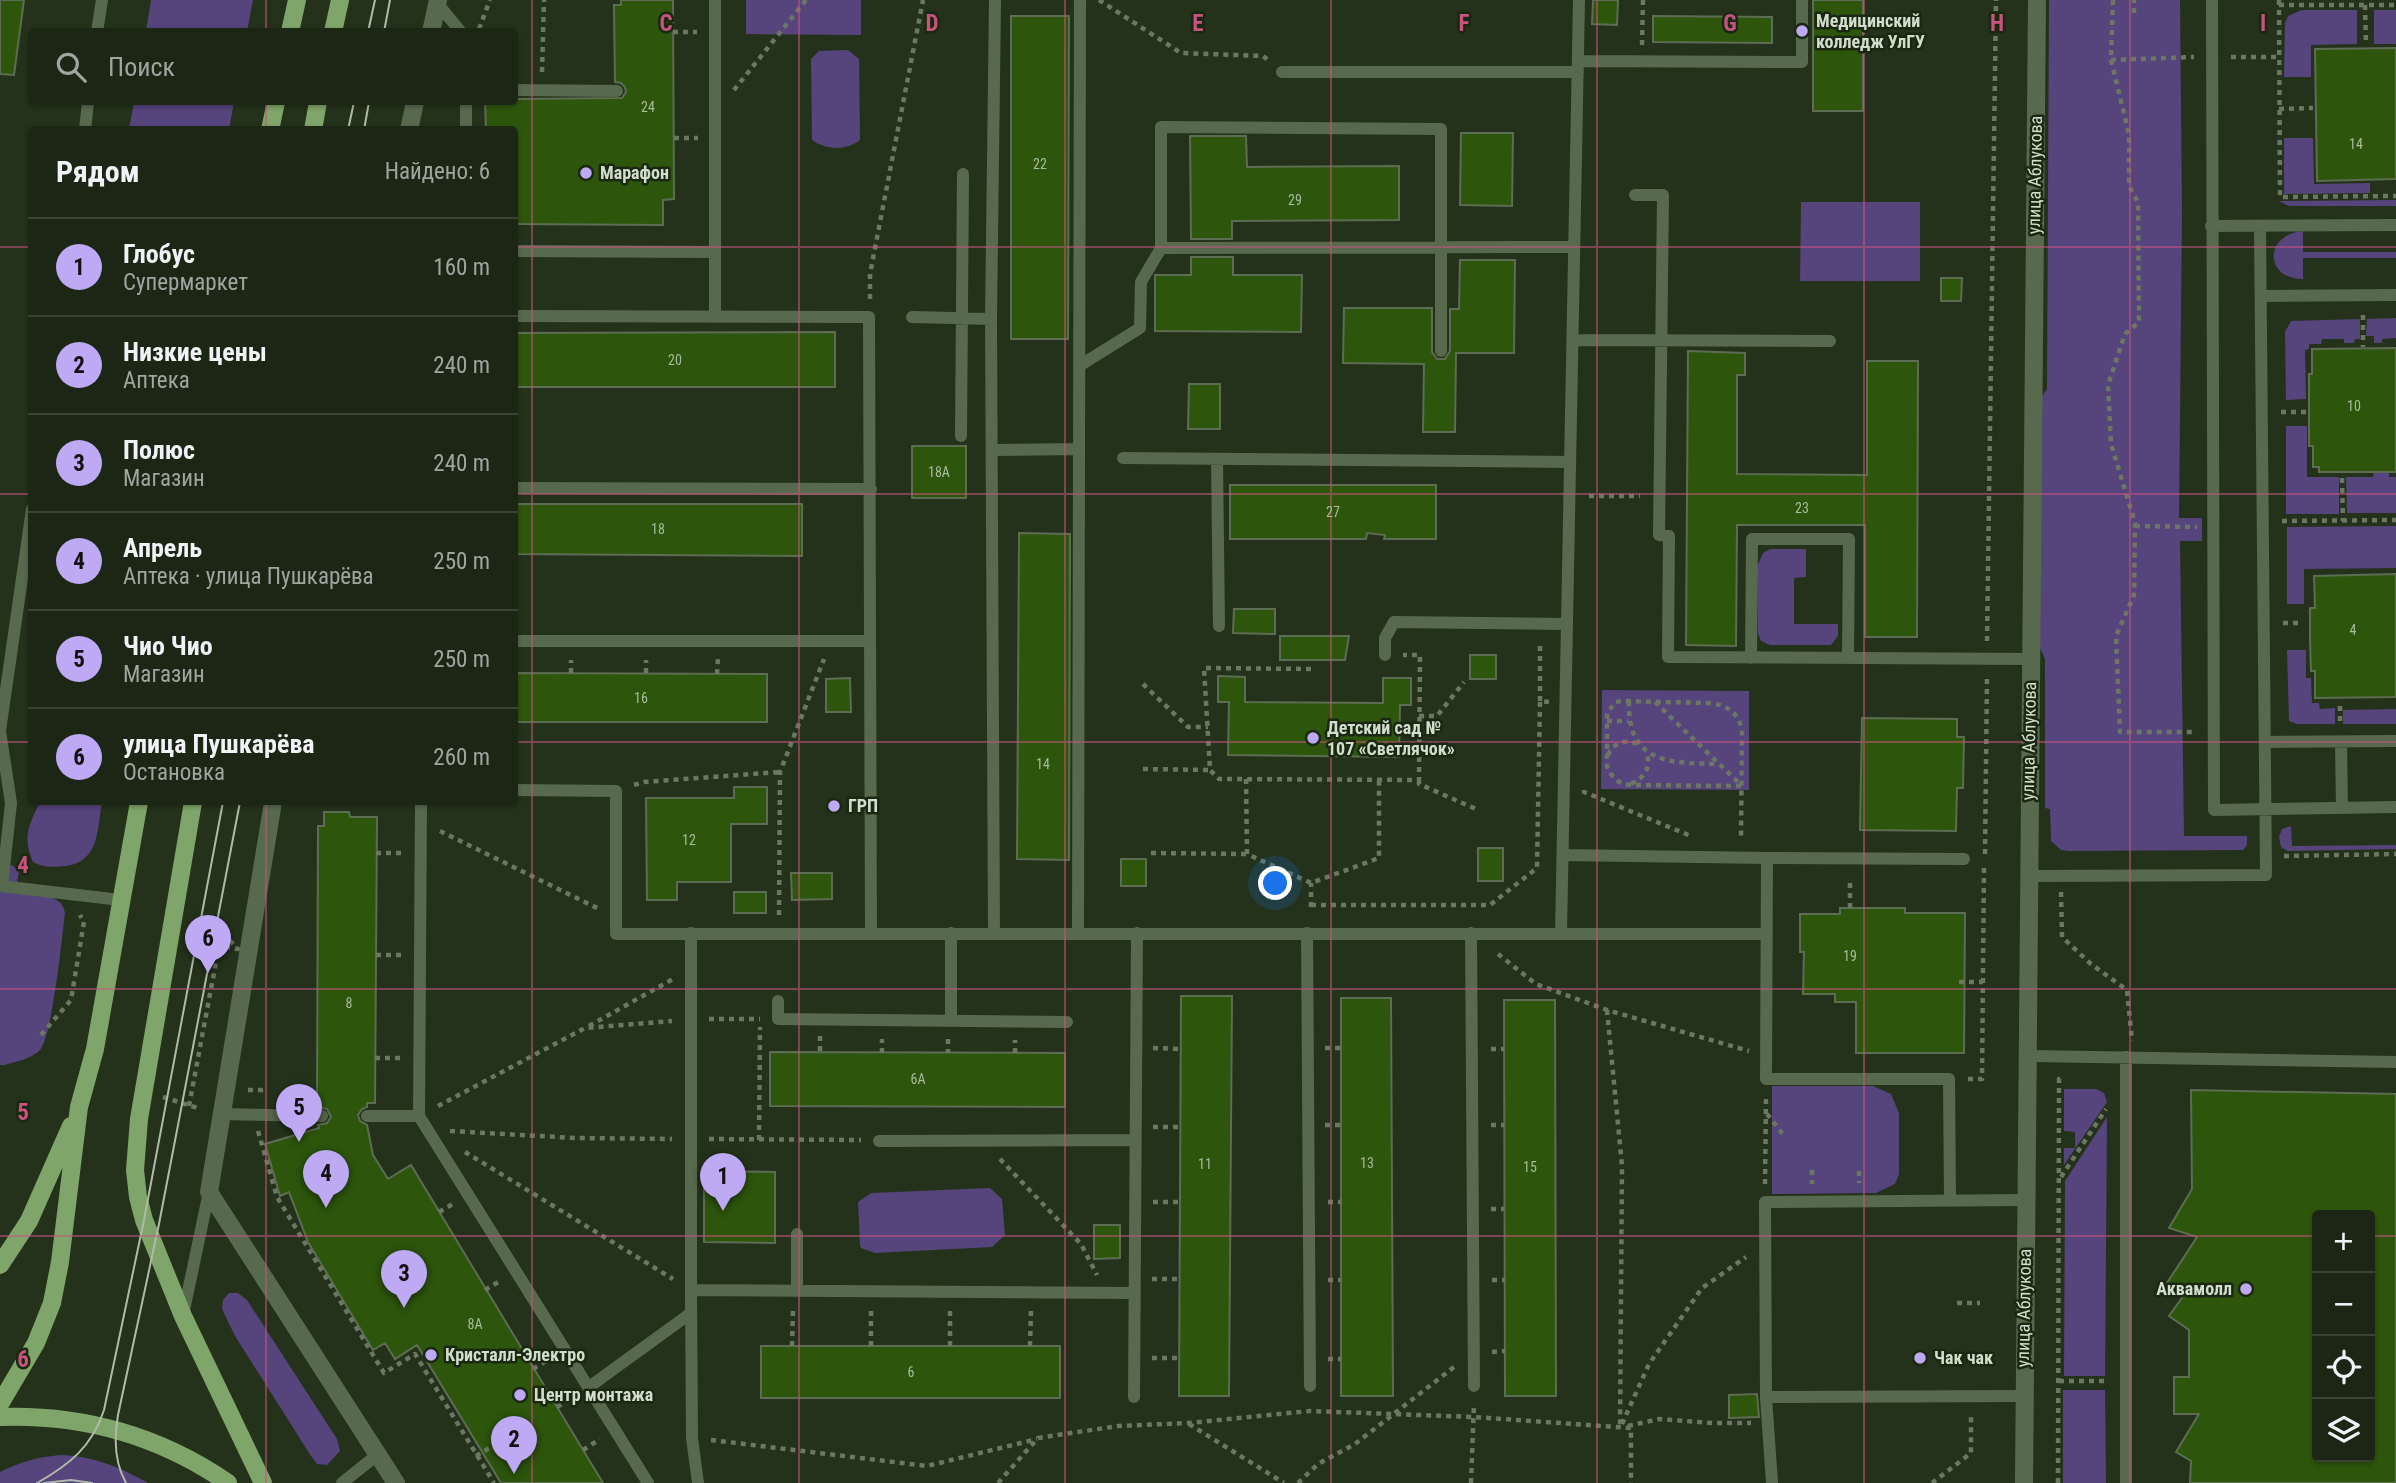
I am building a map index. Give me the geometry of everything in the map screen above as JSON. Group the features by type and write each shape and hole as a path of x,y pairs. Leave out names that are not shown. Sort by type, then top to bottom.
{"main road":[{"path":"291,28 297,0"},
{"path":"334,28 340,0"},
{"path":"271,126 275,105"},
{"path":"314,126 317,105"},
{"path":"0,1404 36,1343 52,1303 60,1262 79,1107 94,1049 138,805"},
{"path":"192,805 139,1119 135,1170 144,1220 183,1316 263,1483"},
{"path":"0,1265 29,1221 79,1107"},
{"path":"0,1417 67,1419 116,1429 161,1446 211,1471 228,1483"}],"street":[{"name":"улица Аблукова","path":"2024,1483 2036,0"},
{"path":"431,28 437,2"},
{"path":"409,126 414,105"},
{"path":"273,805 209,1192 396,1483"}],"lane":[{"path":"98,28 102,0"},
{"path":"715,0 715,316"},
{"path":"994,933 991,319 995,0"},
{"path":"1078,933 1080,0"},
{"path":"1561,933 1579,0"},
{"path":"1282,72 1578,66 1642,61 1802,62 1802,0"},
{"path":"2212,0 2214,810 2396,807"},
{"path":"437,2 458,28"},
{"path":"518,90 617,91"},
{"path":"85,126 88,105"},
{"path":"466,105 466,126"},
{"path":"1079,366 1140,328 1141,282 1161,248 1161,127 1441,129 1441,351"},
{"path":"961,436 963,174"},
{"path":"1634,195 1663,195 1659,535 1669,536 1668,657 2030,659"},
{"path":"2211,226 2396,225"},
{"path":"2028,876 2266,875 2260,226"},
{"path":"1161,248 1574,247"},
{"path":"518,251 715,252"},
{"path":"2261,296 2396,295"},
{"path":"518,316 869,317 871,933"},
{"path":"912,317 991,319"},
{"path":"1573,340 1830,341"},
{"path":"992,450 1079,449"},
{"path":"1123,458 1570,462"},
{"path":"1217,459 1219,626"},
{"path":"518,488 871,489"},
{"path":"28,537 0,731 11,803 1,886 121,901"},
{"path":"1751,658 1752,539 1849,539 1847,658"},
{"path":"1385,655 1385,638 1394,622 1567,624"},
{"path":"518,641 869,641"},
{"path":"2265,742 2396,741"},
{"path":"2341,742 2342,808"},
{"path":"518,790 616,791 616,934 1767,934"},
{"path":"421,805 419,1116 649,1483"},
{"path":"1563,855 1964,859"},
{"path":"1767,858 1766,1079 1949,1079 1950,1201"},
{"path":"691,933 692,1438 698,1483"},
{"path":"951,933 951,1021"},
{"path":"1134,1397 1137,933"},
{"path":"1309,933 1310,1386"},
{"path":"1471,933 1474,1386"},
{"path":"778,1001 778,1019 1067,1022"},
{"path":"2026,1056 2396,1062"},
{"path":"2126,1483 2126,1079 2130,1057"},
{"path":"222,1114 322,1116"},
{"path":"368,1116 419,1116"},
{"path":"879,1141 1136,1140"},
{"path":"183,1316 209,1192"},
{"path":"1772,1483 1766,1397 1765,1202 2025,1200"},
{"path":"795,1290 797,1234"},
{"path":"691,1290 1135,1293"},
{"path":"589,1387 691,1312"},
{"path":"1766,1397 2023,1396"},
{"path":"342,1483 377,1455"}],"path":[{"path":"479,28 490,0"},
{"path":"542,90 544,0"},
{"path":"715,113 806,0"},
{"path":"869,317 870,274 923,0"},
{"path":"1099,0 1181,53 1263,56 1282,72"},
{"path":"1642,61 1643,0"},
{"path":"1982,1079 1996,0"},
{"path":"2113,0 2111,60 2129,134 2129,187 2138,202 2139,220 2139,322 2125,334 2108,385 2111,444 2135,526 2134,595 2116,636 2120,732 2214,732"},
{"path":"2134,0 2134,13"},
{"path":"2396,5 2279,3 2280,197 2396,197"},
{"path":"2365,5 2366,45"},
{"path":"673,32 681,32"},
{"path":"2111,60 2180,57"},
{"path":"2279,109 2313,108"},
{"path":"674,138 682,138"},
{"path":"2351,315 2374,315"},
{"path":"2363,315 2363,347"},
{"path":"2280,399 2281,426"},
{"path":"2281,412 2309,412"},
{"path":"2342,478 2343,521"},
{"path":"1588,508 1589,483"},
{"path":"1589,496 1660,496"},
{"path":"2282,508 2282,534"},
{"path":"2282,521 2396,520"},
{"path":"2135,526 2213,527"},
{"path":"2282,610 2283,636"},
{"path":"2282,623 2303,623"},
{"path":"1311,905 1490,905 1537,868 1540,624"},
{"path":"779,933 780,772 831,641"},
{"path":"1385,655 1420,655 1419,785 1476,809"},
{"path":"1311,669 1204,668 1210,770 1219,779 1419,780"},
{"path":"1419,716 1437,716 1464,682"},
{"path":"1143,684 1188,727 1208,727"},
{"path":"1539,701 1565,702"},
{"path":"1629,701 1632,732 1643,749 1648,764 1644,776 1630,785"},
{"path":"1741,786 1625,785 1613,778 1606,766 1608,710 1615,702 1629,701 1709,703 1723,705 1737,715 1742,730 1741,857"},
{"path":"1655,702 1741,786"},
{"path":"2340,706 2340,729 2351,729"},
{"path":"1607,721 1629,721"},
{"path":"1606,759 1617,744 1629,741 1672,761 1719,764"},
{"path":"1143,769 1210,770"},
{"path":"616,791 644,782 780,772"},
{"path":"1246,779 1247,854"},
{"path":"1151,853 1247,854 1311,883 1379,858 1379,779"},
{"path":"1584,779 1584,792 1693,837"},
{"path":"421,821 616,917"},
{"path":"376,853 384,853"},
{"path":"2061,876 2062,937 2091,964 2127,990 2130,1057"},
{"path":"1309,933 1311,883"},
{"path":"41,1035 71,1000 84,922 65,894"},
{"path":"1850,898 1850,908"},
{"path":"1471,933 1536,984 1607,1010 1766,1056"},
{"path":"189,1106 219,946"},
{"path":"376,955 384,955"},
{"path":"419,1116 691,969"},
{"path":"1959,982 1983,982"},
{"path":"1607,1010 1622,1166 1620,1428"},
{"path":"586,1028 691,1019 778,1019"},
{"path":"759,1140 760,1019"},
{"path":"375,1058 419,1058"},
{"path":"1765,1202 1766,1079"},
{"path":"2058,1483 2059,1079"},
{"path":"2059,1179 2126,1079"},
{"path":"162,1097 222,1114"},
{"path":"1766,1113 1785,1136"},
{"path":"428,1130 575,1138 879,1141"},
{"path":"983,1141 1081,1244 1107,1293"},
{"path":"261,1144 277,1196 384,1373 415,1354 494,1483"},
{"path":"464,1152 691,1290"},
{"path":"1620,1428 1649,1364 1702,1288 1765,1244"},
{"path":"1135,1279 1180,1279"},
{"path":"792,1346 795,1290"},
{"path":"871,1346 872,1291"},
{"path":"950,1292 950,1346"},
{"path":"1030,1346 1031,1292"},
{"path":"1957,1303 1980,1303"},
{"path":"1298,1483 1318,1464 1355,1444 1474,1352"},
{"path":"2059,1381 2108,1381"},
{"path":"1471,1483 1474,1386"},
{"path":"1932,1483 1971,1453 1971,1396"},
{"path":"557,1407 564,1402"},
{"path":"692,1438 927,1466 1038,1438 1118,1426 1189,1423 1310,1411 1474,1417 1631,1428 1631,1483"},
{"path":"1620,1428 1659,1419 1712,1423 1768,1422"},
{"path":"1189,1423 1284,1483"},
{"path":"477,1456 514,1433"},
{"path":"998,1483 1038,1438"}],"shaded area":[{"path":"151,0 253,0 248,28 146,28"},
{"path":"746,0 861,0 861,35 746,34"},
{"path":"2049,0 2180,0 2182,212 2179,518 2202,518 2202,541 2180,541 2184,836 2247,836 2247,845 2243,850 2069,851 2061,850 2051,841 2050,809 2045,808 2045,659 2040,648 2040,413 2042,396 2047,389"},
{"path":"2302,10 2357,10 2357,44 2311,45 2311,77 2284,77 2285,23 2288,16"},
{"path":"2374,10 2396,10 2396,44 2374,44"},
{"path":"848,50 859,59 860,140 849,146 830,147 812,140 811,59 819,51"},
{"path":"133,105 233,105 230,126 130,126"},
{"path":"2284,138 2313,138 2314,184 2370,183 2370,193 2284,194"},
{"path":"2396,200 2396,206 2289,206 2279,201"},
{"path":"1801,202 1920,202 1920,281 1800,281"},
{"path":"2303,231 2303,252 2396,252 2396,258 2303,258 2303,279 2290,277 2276,265 2276,248 2281,240 2290,234"},
{"path":"2396,318 2396,338 2382,339 2382,343 2374,343 2374,336 2366,336 2367,319"},
{"path":"2360,319 2360,339 2355,339 2354,343 2344,343 2344,339 2322,339 2321,344 2309,344 2309,349 2305,350 2306,399 2286,400 2285,332 2291,321"},
{"path":"2286,426 2307,426 2307,477 2339,477 2339,514 2286,514"},
{"path":"2374,472 2389,472 2389,477 2396,477 2396,513 2347,513 2346,477 2373,477"},
{"path":"2396,526 2396,568 2304,569 2304,604 2287,604 2287,527"},
{"path":"1770,549 1806,549 1806,577 1794,578 1794,624 1838,624 1838,636 1831,645 1770,645 1761,641 1758,633 1757,567 1763,553"},
{"path":"2287,650 2306,650 2306,678 2311,678 2312,703 2319,703 2320,709 2335,708 2335,724 2297,724 2289,721"},
{"path":"1602,690 1749,691 1749,790 1601,789"},
{"path":"2396,709 2396,724 2343,724 2343,710"},
{"path":"39,805 102,805 95,843 91,851 76,863 61,866 45,866 33,862 27,838"},
{"path":"2291,826 2292,846 2396,845 2396,849 2288,851 2281,847 2279,837 2282,829"},
{"path":"0,858 19,870 16,891 53,898 63,906 65,913 52,1009 44,1043 39,1051 31,1056 4,1065 0,1065"},
{"path":"1772,1086 1873,1086 1891,1094 1899,1113 1899,1174 1895,1184 1876,1193 1772,1194"},
{"path":"2064,1089 2096,1089 2104,1093 2107,1102 2064,1165 2064,1148 2075,1148 2075,1132 2064,1131"},
{"path":"2107,1117 2105,1376 2064,1376 2065,1181"},
{"path":"990,1188 1002,1199 1005,1235 992,1247 875,1253 861,1248 858,1202 871,1193"},
{"path":"229,1293 238,1293 247,1300 337,1439 340,1451 327,1465 317,1464 311,1456 235,1336 222,1309 223,1300"},
{"path":"2063,1390 2105,1390 2106,1483 2063,1483"},
{"path":"60,1455 106,1463 148,1483 0,1483 0,1472 7,1468 29,1460"}],"building":[{"path":"0,0 24,0 14,75 0,74"},
{"path":"621,0 673,0 674,199 663,200 663,225 518,224 518,126 486,126 485,105 518,105 518,99 622,98 626,92 625,87 615,82 614,5 621,5"},
{"path":"1593,0 1618,0 1617,25 1592,24"},
{"path":"1813,0 1863,0 1863,111 1813,111"},
{"path":"1011,16 1069,16 1068,339 1011,339"},
{"path":"1653,16 1772,17 1772,43 1653,42"},
{"path":"2396,48 2396,179 2317,181 2315,49"},
{"path":"1461,133 1513,133 1512,206 1460,205"},
{"path":"1190,136 1246,136 1247,167 1399,166 1399,220 1232,221 1232,239 1191,239"},
{"path":"1191,257 1233,257 1233,275 1302,275 1301,332 1155,331 1155,275 1191,275"},
{"path":"1460,260 1515,260 1514,353 1456,353 1455,432 1423,432 1424,364 1343,363 1344,308 1432,308 1432,352 1437,359 1445,359 1450,351 1450,309 1459,309"},
{"path":"1941,278 1962,278 1961,301 1941,301"},
{"path":"835,332 835,387 518,387 518,333"},
{"path":"2396,348 2396,472 2319,472 2319,467 2313,467 2313,446 2309,446 2309,374 2312,374 2312,349"},
{"path":"1688,351 1745,353 1745,375 1737,375 1737,474 1867,475 1867,361 1918,361 1917,637 1865,637 1865,525 1737,525 1736,646 1686,645"},
{"path":"1189,384 1220,384 1220,429 1188,429"},
{"path":"912,446 966,446 966,498 912,498"},
{"path":"1230,485 1436,485 1436,539 1384,539 1385,535 1367,533 1366,539 1230,539"},
{"path":"518,504 802,504 802,556 518,554"},
{"path":"1019,533 1070,534 1069,860 1017,859"},
{"path":"2396,574 2396,697 2315,698 2315,671 2311,671 2310,641 2310,608 2315,608 2314,576"},
{"path":"1234,609 1275,609 1275,634 1233,633"},
{"path":"1280,636 1349,636 1345,660 1280,660"},
{"path":"1470,655 1496,655 1496,679 1470,679"},
{"path":"518,673 767,674 767,722 518,722"},
{"path":"1218,676 1245,677 1245,702 1383,703 1383,678 1411,678 1411,705 1400,705 1399,757 1228,755 1229,702 1218,702"},
{"path":"850,678 851,712 826,712 826,679"},
{"path":"1862,718 1957,719 1957,737 1964,737 1963,788 1957,788 1956,831 1860,830"},
{"path":"734,787 767,787 767,824 731,824 731,882 677,882 677,900 647,900 646,798 734,798"},
{"path":"324,812 349,812 350,817 377,817 375,1103 367,1103 367,1107 358,1115 360,1121 367,1125 373,1155 388,1179 411,1165 603,1483 501,1483 417,1345 395,1359 385,1343 373,1350 308,1242 289,1192 280,1196 265,1144 319,1128 318,1125 327,1123 331,1117 327,1109 317,1107 318,826 324,826"},
{"path":"1478,848 1503,848 1503,881 1478,881"},
{"path":"1121,859 1146,859 1146,886 1121,886"},
{"path":"791,873 832,873 832,899 792,900"},
{"path":"734,892 766,892 766,913 734,913"},
{"path":"1840,908 1905,908 1905,913 1965,913 1964,1053 1856,1053 1856,1002 1835,1002 1835,994 1803,994 1804,952 1800,952 1800,914 1840,914"},
{"path":"1181,996 1232,996 1229,1396 1179,1396"},
{"path":"1341,998 1391,998 1393,1396 1341,1396"},
{"path":"1504,1000 1555,1000 1556,1396 1505,1396"},
{"path":"770,1052 1065,1053 1065,1107 770,1106"},
{"name":"Аквамолл","path":"2191,1090 2396,1094 2396,1483 2190,1483 2191,1461 2176,1452 2199,1414 2174,1414 2174,1377 2189,1377 2189,1330 2169,1316 2184,1295 2167,1283 2197,1237 2169,1228 2192,1189"},
{"path":"704,1171 775,1172 775,1243 704,1242"},
{"path":"1094,1225 1120,1225 1120,1258 1094,1259"},
{"path":"761,1346 1060,1346 1060,1398 761,1398"},
{"path":"1757,1394 1759,1417 1729,1418 1729,1395"}],"tram line":[{"path":"369,28 375,0"},
{"path":"385,28 390,0"},
{"path":"349,126 353,105"},
{"path":"365,126 368,105"},
{"path":"37,1483 78,1454 93,1434 104,1410 144,1220 222,805"},
{"path":"126,1483 116,1450 118,1415 159,1224 239,805"},
{"path":"44,1483 71,1480 92,1483"}],"place":[{"name":"Медицинский колледж УлГУ","path":"1802,31"},
{"name":"Марафон","path":"586,173"},
{"name":"Детский сад № 107 «Светлячок»","path":"1313,738"},
{"name":"ГРП","path":"834,806"},
{"name":"улица Пушкарёва","path":"208,973"},
{"name":"Чио Чио","path":"299,1142"},
{"name":"Апрель","path":"326,1208"},
{"name":"Глобус","path":"723,1211"},
{"name":"Аквамолл","path":"2246,1289"},
{"name":"Полюс","path":"404,1308"},
{"name":"Кристалл-Электро","path":"431,1355"},
{"name":"Чак чак","path":"1920,1358"},
{"name":"Центр монтажа","path":"520,1395"},
{"name":"Низкие цены","path":"514,1474"}]}
